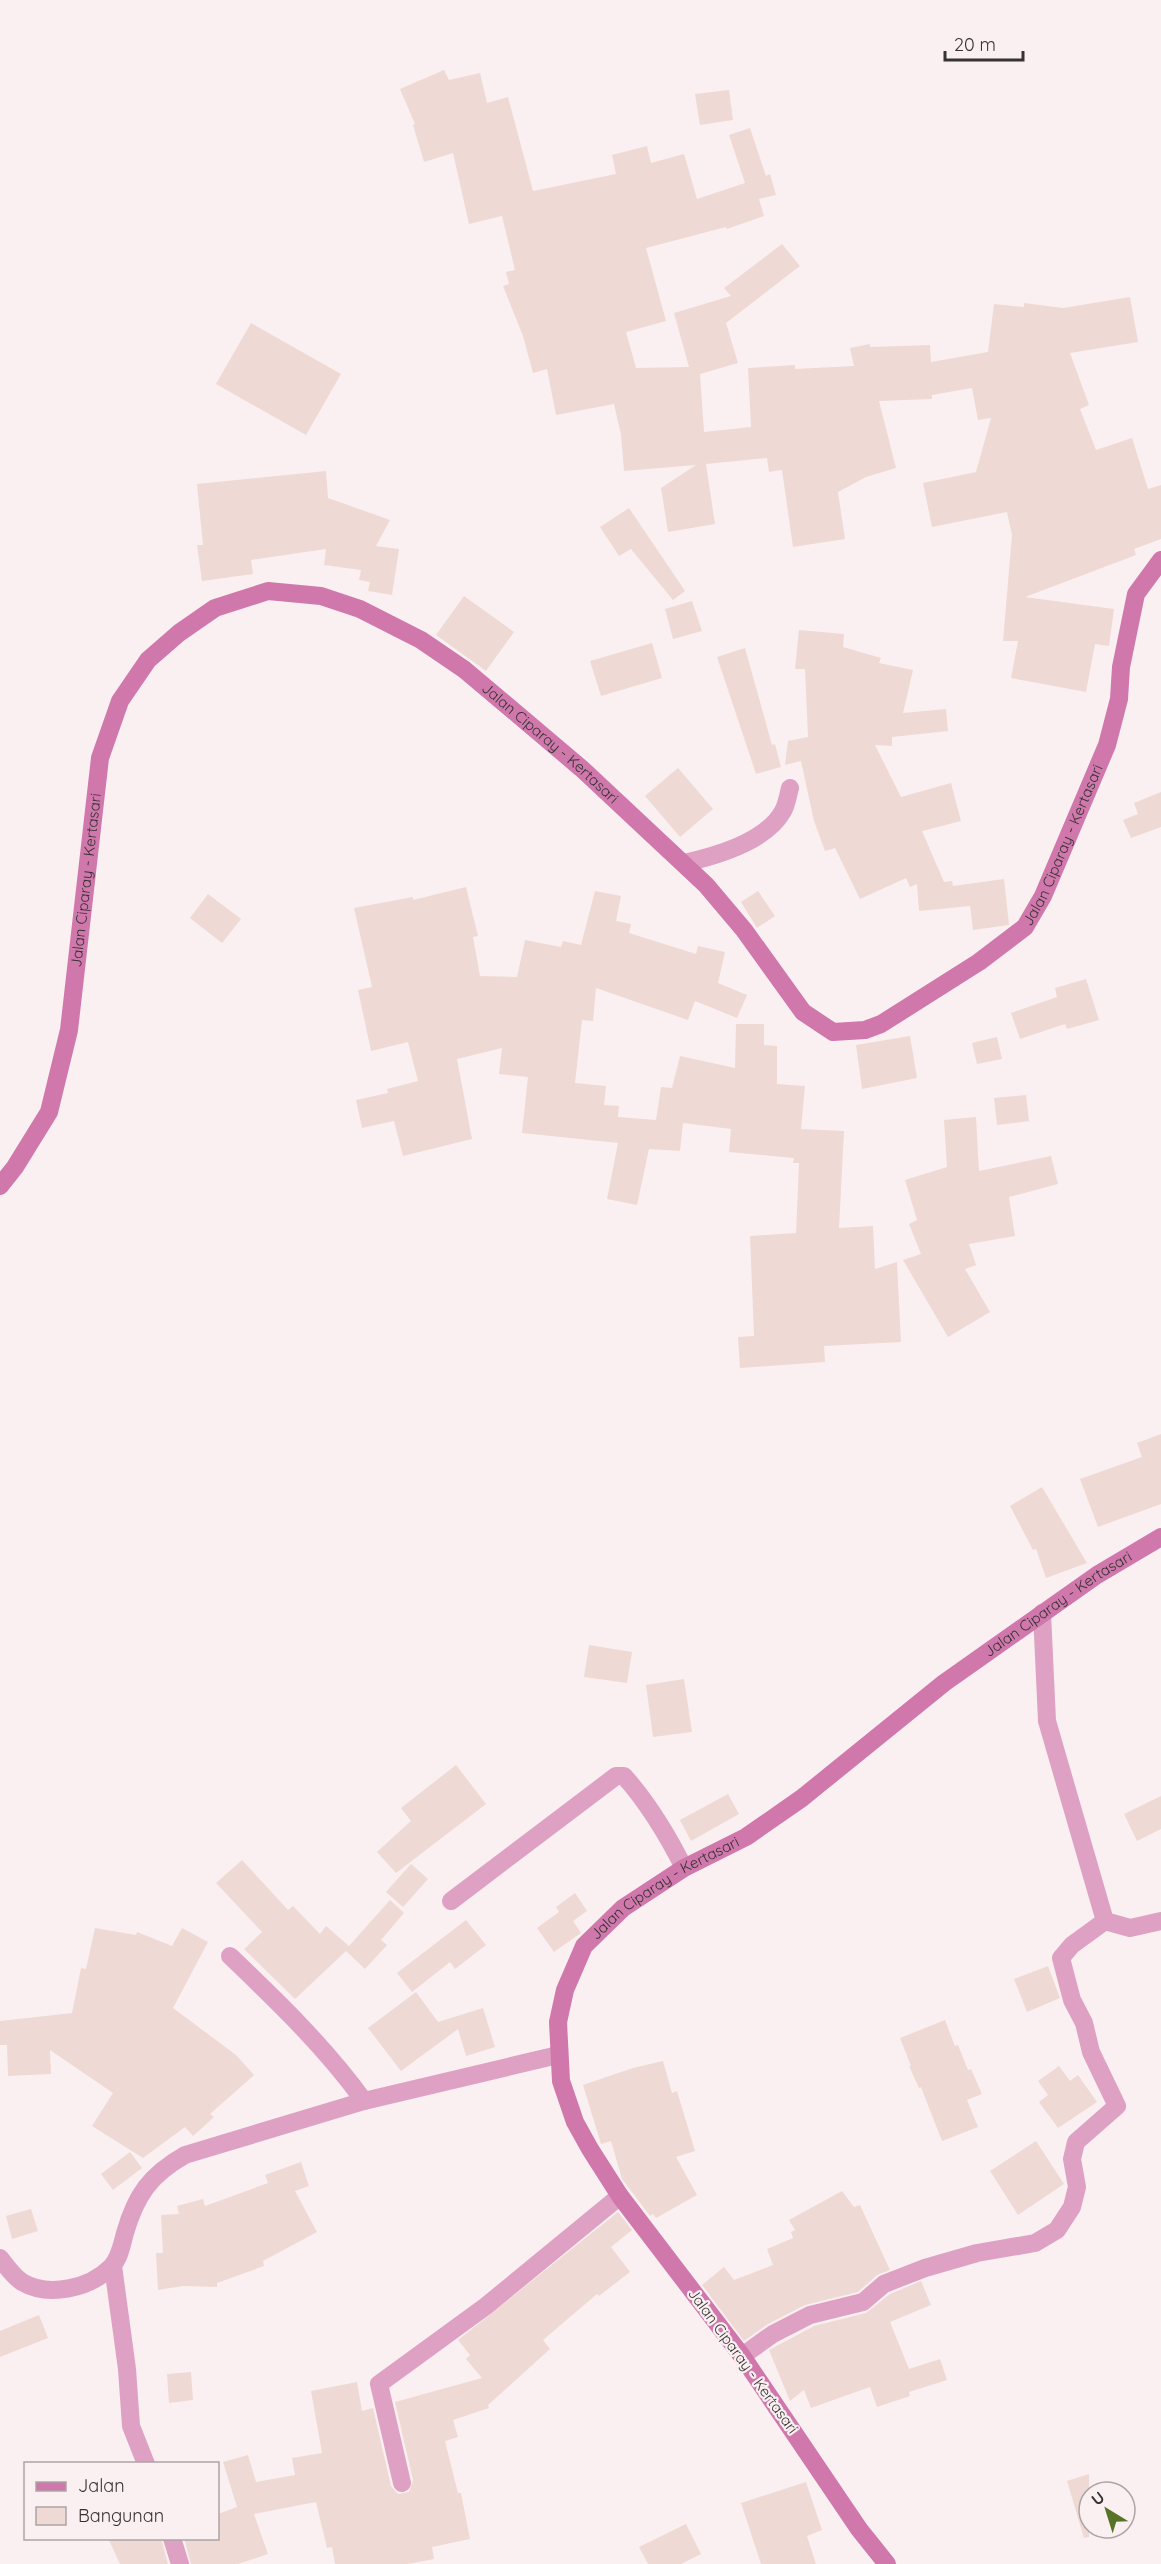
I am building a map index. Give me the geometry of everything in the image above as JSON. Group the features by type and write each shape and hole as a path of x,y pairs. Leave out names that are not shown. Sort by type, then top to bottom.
{"main road":[{"name":"Jalan Ciparay - Kertasari","path":"0,1186 15,1167 49,1112 69,1030 100,758 120,701 148,660 179,633 214,609 268,591 321,596 360,609 421,640 465,670 581,768 684,863 744,930 803,1012 832,1032 865,1030 881,1024 979,962 1025,927 1042,896 1107,745 1119,699 1121,667 1136,594 1161,560"},
{"name":"Jalan Ciparay - Kertasari","path":"887,2564 859,2529 742,2356 620,2196 575,2122 561,2081 558,2055 558,2022 565,1990 584,1946 623,1908 684,1868 746,1837 802,1798 944,1683 1097,1575 1161,1537"}],"street":[{"path":"684,863 725,854 769,827 783,811 790,788"},
{"path":"1042,1613 1047,1721 1105,1921"},
{"path":"451,1900 616,1776 624,1776 633,1787 671,1842 684,1868"},
{"path":"1105,1921 1130,1928 1161,1921"},
{"path":"742,2356 773,2334 810,2315 825,2309 857,2304 872,2296 884,2284 918,2270 977,2253 1035,2242 1056,2230 1072,2207 1077,2187 1072,2159 1076,2142 1117,2106 1091,2052 1084,2023 1071,2000 1060,1958 1072,1944 1105,1921"},
{"path":"230,1956 294,2017 339,2067 364,2101"},
{"path":"0,2258 21,2282 37,2288 62,2289 88,2284 112,2266 119,2255 139,2194 163,2168 184,2155 364,2101 558,2055"},
{"path":"402,2484 379,2384 486,2306 620,2196"},
{"path":"112,2266 127,2369 131,2426 146,2462"},
{"path":"173,2540 180,2564"}],"building":[{"path":"444,70 449,80 480,73 487,103 508,97 533,191 616,174 612,155 647,146 651,163 684,154 697,199 745,183 729,135 750,128 766,176 770,174 776,195 759,199 764,216 727,229 726,227 646,248 666,321 626,332 636,368 689,367 674,313 731,296 724,288 782,244 800,266 726,323 738,363 700,374 704,432 751,427 748,368 795,365 795,369 854,366 850,348 870,344 870,347 930,345 931,362 988,352 994,304 1024,307 1024,303 1063,308 1130,297 1138,342 1070,353 1089,405 1080,409 1096,450 1132,438 1148,489 1161,485 1161,539 1134,549 1136,555 1025,597 1114,609 1109,646 1095,644 1086,692 1011,678 1018,641 1003,641 1012,535 1007,512 932,527 923,483 976,472 991,418 978,420 972,388 932,395 932,399 879,401 896,468 866,477 838,492 845,539 793,547 782,470 769,472 767,458 706,464 715,524 668,532 661,488 696,465 624,471 621,435 614,404 556,415 547,369 533,373 523,336 503,286 509,284 506,272 515,270 502,216 469,224 453,153 424,162 413,125 415,124 400,89"},
{"path":"729,90 733,120 700,125 695,94"},
{"path":"251,323 341,374 306,435 216,384"},
{"path":"326,471 328,498 390,520 376,546 399,549 392,595 368,591 370,582 359,580 361,570 324,565 326,549 251,560 253,574 202,581 197,545 203,545 197,484"},
{"path":"629,508 685,591 673,600 631,549 619,556 600,527"},
{"path":"464,596 514,632 486,671 436,635"},
{"path":"692,601 702,631 673,639 665,609"},
{"path":"799,630 844,634 843,647 881,658 879,663 913,670 903,713 946,709 948,731 892,737 892,746 875,745 901,797 951,783 961,821 922,831 944,882 952,881 953,886 1004,879 1009,925 973,930 970,906 919,911 917,884 910,887 906,878 860,899 835,848 825,851 814,821 801,761 785,765 788,741 808,737 805,669 795,669"},
{"path":"652,643 662,678 601,696 590,661"},
{"path":"745,648 772,745 775,744 781,767 756,774 717,657"},
{"path":"678,768 713,809 680,837 645,796"},
{"path":"1161,792 1161,827 1131,838 1123,820 1138,814 1134,803"},
{"path":"466,887 478,936 473,937 480,976 517,977 525,940 561,947 563,941 581,945 595,891 621,896 616,921 631,924 629,933 696,954 698,946 725,952 718,983 747,995 737,1018 695,1001 688,1020 596,988 593,1021 582,1020 575,1083 606,1086 604,1105 619,1106 618,1117 656,1120 661,1087 672,1088 680,1056 735,1068 736,1024 764,1024 764,1045 777,1046 777,1084 805,1086 801,1129 844,1131 839,1228 873,1226 875,1269 897,1262 901,1342 824,1346 825,1362 740,1368 738,1337 754,1336 750,1236 796,1233 799,1163 793,1163 794,1158 729,1152 731,1129 683,1123 680,1151 649,1149 637,1205 607,1199 618,1143 522,1133 528,1077 499,1074 502,1048 457,1059 472,1139 403,1156 394,1121 362,1128 356,1100 388,1093 387,1089 418,1081 408,1042 371,1051 358,990 372,987 354,908 413,897 413,900"},
{"path":"758,891 775,916 757,928 741,902"},
{"path":"208,894 241,919 222,943 190,918"},
{"path":"1086,979 1099,1020 1067,1029 1065,1024 1020,1039 1011,1013 1057,997 1055,988"},
{"path":"910,1036 917,1078 862,1089 856,1045"},
{"path":"997,1037 1002,1059 977,1064 972,1043"},
{"path":"1026,1095 1029,1121 997,1125 994,1098"},
{"path":"976,1117 979,1171 1051,1156 1058,1184 1009,1197 1015,1236 969,1244 976,1265 965,1269 990,1312 948,1337 903,1260 921,1254 909,1224 917,1220 905,1180 947,1167 944,1120"},
{"path":"1161,1434 1161,1504 1098,1527 1080,1479 1142,1457 1137,1443"},
{"path":"1042,1487 1087,1563 1046,1578 1036,1549 1033,1550 1010,1506"},
{"path":"589,1645 632,1652 627,1683 584,1677"},
{"path":"684,1679 692,1732 653,1737 646,1685"},
{"path":"456,1765 486,1804 396,1873 377,1852 411,1821 401,1808"},
{"path":"728,1794 739,1814 691,1841 680,1820"},
{"path":"1161,1796 1161,1829 1137,1841 1124,1814"},
{"path":"242,1860 288,1910 293,1906 320,1934 326,1926 349,1946 390,1900 404,1913 381,1940 387,1945 365,1969 346,1951 295,1999 244,1949 262,1932 216,1883"},
{"path":"411,1864 428,1879 403,1907 386,1892"},
{"path":"575,1893 587,1911 573,1921 581,1933 554,1952 537,1928 559,1912 556,1907"},
{"path":"466,1920 486,1945 455,1969 450,1962 412,1992 397,1973"},
{"path":"95,1928 136,1935 137,1932 172,1946 182,1928 208,1942 173,2008 236,2055 254,2075 210,2114 214,2117 193,2136 185,2127 143,2158 92,2126 113,2093 50,2050 51,2074 8,2076 7,2045 0,2045 0,2021 72,2013 81,1968 86,1969"},
{"path":"1048,1966 1060,1998 1027,2012 1014,1979"},
{"path":"416,1992 438,2022 483,2008 495,2047 466,2056 458,2029 401,2071 368,2028"},
{"path":"945,2020 955,2046 958,2045 968,2070 971,2069 982,2094 967,2100 978,2127 942,2141 921,2087 919,2088 909,2066 911,2066 900,2038"},
{"path":"663,2061 672,2093 677,2091 695,2151 676,2157 697,2195 656,2218 653,2214 650,2216 622,2179 611,2141 601,2144 583,2085 633,2068"},
{"path":"1059,2066 1070,2081 1078,2075 1097,2102 1058,2128 1039,2102 1048,2095 1038,2081"},
{"path":"1036,2141 1064,2184 1018,2215 990,2171"},
{"path":"130,2152 142,2168 113,2190 101,2174"},
{"path":"301,2162 309,2186 295,2191 317,2232 263,2261 264,2266 217,2283 217,2287 183,2286 158,2290 156,2253 163,2253 161,2215 179,2214 177,2206 203,2199 205,2206 268,2183 265,2175"},
{"path":"842,2191 854,2207 860,2205 890,2270 877,2275 858,2292 805,2305 768,2324 744,2341 702,2285 724,2267 734,2280 773,2265 767,2249 793,2238 791,2232 795,2230 789,2220"},
{"path":"31,2209 38,2231 12,2239 6,2216"},
{"path":"618,2212 632,2230 611,2247 630,2272 599,2296 597,2294 543,2340 550,2349 488,2405 489,2408 453,2420 458,2437 445,2441 458,2493 461,2493 470,2539 432,2547 434,2559 408,2564 335,2564 332,2547 327,2548 316,2502 254,2514 268,2554 238,2564 191,2564 185,2540 219,2540 219,2514 237,2507 223,2462 248,2455 256,2482 295,2475 292,2458 322,2453 311,2391 357,2382 362,2411 373,2408 391,2486 398,2494 409,2492 413,2480 395,2402 482,2378 466,2359 470,2355 458,2340"},
{"path":"921,2281 931,2305 890,2322 909,2369 940,2359 947,2380 909,2392 910,2396 877,2407 870,2387 811,2408 804,2390 790,2401 769,2350 814,2326 866,2313 890,2294"},
{"path":"39,2315 48,2338 0,2357 0,2331"},
{"path":"191,2372 193,2400 169,2403 167,2374"},
{"path":"1089,2474 1089,2480 1077,2480 1077,2515 1067,2481"},
{"path":"806,2482 822,2530 807,2536 816,2564 761,2564 741,2503"},
{"path":"686,2524 701,2554 681,2564 648,2564 639,2547"},
{"path":"109,2540 162,2540 168,2564 120,2564"}]}
